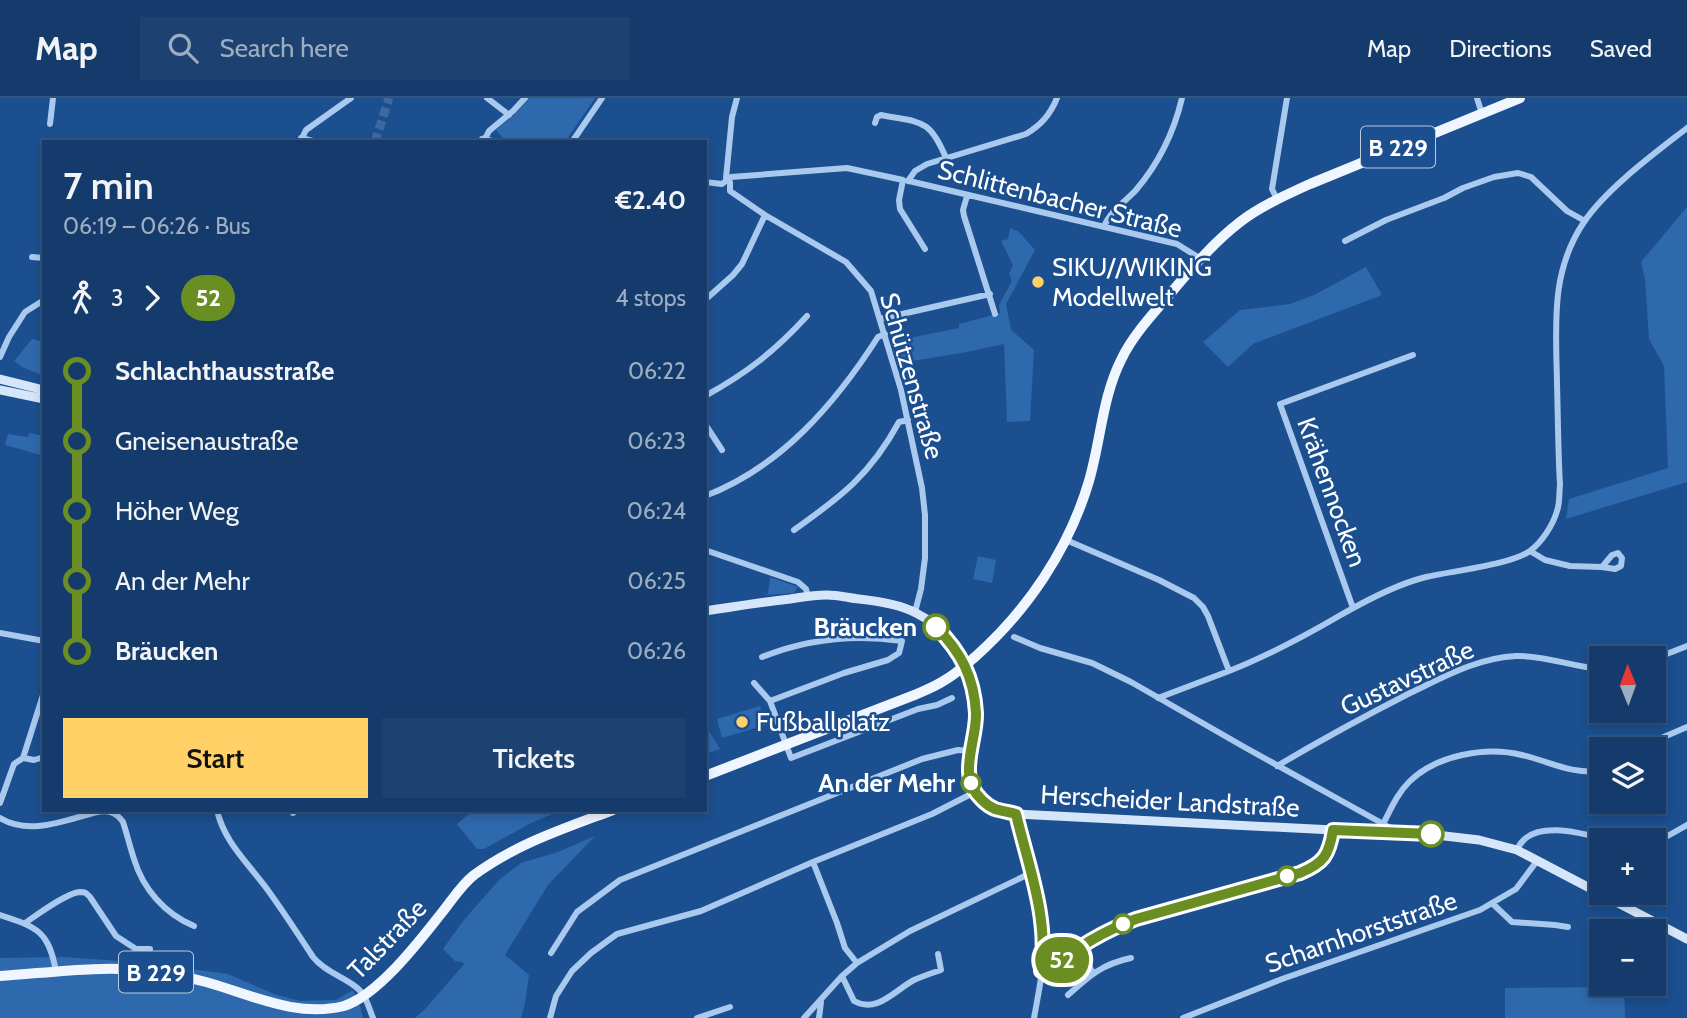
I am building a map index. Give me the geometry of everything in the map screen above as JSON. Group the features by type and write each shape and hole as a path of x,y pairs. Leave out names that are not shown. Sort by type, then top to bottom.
{"main road":[{"name":"B 229","path":"707,775 943,682 997,638 1031,596 1066,540 1089,482 1107,398 1121,358 1156,310 1201,259 1240,223 1277,199 1520,98"},
{"path":"0,379 42,390"},
{"path":"0,390 42,399"},
{"path":"707,611 829,595 893,604 915,612 930,622 948,639 965,665 972,688 976,723 969,777 975,792"},
{"name":"Herscheider Landstraße","path":"975,792 994,809 1016,814 1419,832 1479,839 1517,850 1687,939"},
{"name":"Talstraße","path":"0,976 100,970 156,972 206,982 267,1002 307,1011 331,1010 364,995 383,979 473,876 537,838 608,812"}],"street":[{"path":"50,124 53,98"},
{"path":"300,140 306,130 351,98"},
{"path":"487,98 509,115"},
{"path":"480,140 525,98"},
{"path":"573,140 602,98"},
{"path":"727,180 732,117 737,98"},
{"path":"925,249 900,209 899,200 906,180 920,167 1026,134 1049,115 1057,98"},
{"path":"1104,227 1105,222 1145,179 1161,154 1174,127 1182,98"},
{"path":"1277,199 1272,189 1287,98"},
{"path":"1476,98 1482,114"},
{"path":"875,123 876,118 881,115 924,124 935,136 946,158"},
{"path":"1158,698 1266,655 1379,595 1424,577 1518,557 1530,551 1544,537 1557,512 1560,485 1556,299 1563,266 1584,221 1624,180 1687,128"},
{"name":"Schlittenbacher Straße","path":"707,182 722,184 731,177 847,168 1177,244 1201,259"},
{"path":"1345,241 1386,220 1463,188 1494,177 1518,173 1531,177 1567,211 1584,221"},
{"name":"Schützenstraße","path":"727,180 730,182 730,191 765,215 846,262 871,291 885,334 920,473 925,515 923,580 915,612"},
{"path":"967,196 964,216 995,314"},
{"path":"707,298 742,264 765,215"},
{"path":"32,257 42,258"},
{"path":"880,319 990,294"},
{"path":"0,357 25,312 42,301"},
{"path":"707,395 756,365 783,342 807,316"},
{"path":"707,495 729,486 753,471 796,439 839,394 878,337 885,334"},
{"name":"Krähennocken","path":"1353,608 1280,404 1413,355"},
{"path":"794,530 837,499 859,478 884,448 899,422 908,420"},
{"path":"707,427 722,450"},
{"path":"1066,540 1194,598 1208,616 1228,671"},
{"path":"707,551 798,582 806,589 808,597"},
{"path":"1530,551 1545,560 1570,566 1602,567"},
{"path":"0,633 42,641"},
{"path":"1014,637 1040,648 1092,663 1131,682 1397,832"},
{"path":"762,657 825,640 864,638 902,641 899,653 888,660 769,701"},
{"path":"1666,654 1687,646"},
{"name":"Gustavstraße","path":"1278,766 1362,718 1473,664 1502,657 1523,656 1589,669"},
{"path":"754,683 769,701 791,758 952,698"},
{"path":"0,803 2,790 14,764 23,758 42,698"},
{"path":"1664,737 1687,727"},
{"path":"551,953 577,912 620,880 922,759 958,750 971,751"},
{"path":"1383,824 1410,781 1431,766 1458,757 1482,752 1511,753 1570,770 1589,772"},
{"path":"23,758 34,760 42,758"},
{"path":"550,1018 556,996 572,971 617,934 701,911 932,814 975,792"},
{"path":"0,818 22,827 33,827 97,812"},
{"path":"110,812 123,822 134,861 149,890 163,907 194,926"},
{"path":"218,812 223,831 231,844 266,887 319,964 357,988 364,995 373,1018"},
{"path":"1016,814 1043,930 1044,951 1034,1018"},
{"path":"1666,837 1687,825"},
{"path":"1041,971 1048,971 1077,947 1136,919 1312,868 1322,861 1328,852 1333,830"},
{"path":"1517,850 1521,842 1533,834 1554,830 1589,835"},
{"name":"Scharnhorststraße","path":"1183,1018 1282,979 1480,911 1516,889 1537,861"},
{"path":"813,862 838,923 845,948 857,963"},
{"path":"804,1018 842,975 857,963 910,931 1031,873"},
{"path":"25,923 72,895 85,892 116,936 136,949 150,949"},
{"path":"1493,904 1512,922 1568,927"},
{"path":"0,915 25,923 41,933 54,957 56,972"},
{"path":"1077,947 1093,973"},
{"path":"842,975 854,1001 866,1005 875,1004 913,981 941,970 938,954"},
{"path":"1068,995 1093,973 1131,958"},
{"path":"819,1018 821,1000"},
{"path":"697,1018 730,1007"}],"shaded area":[{"path":"529,98 595,98 566,140 504,139 496,130"},
{"path":"1687,207 1687,482 1566,519 1569,499 1668,468 1664,366 1649,339 1645,279 1641,262"},
{"path":"1010,228 1018,231 1035,250 1006,304 1011,330 1034,350 1030,421 1007,422 1004,344 900,363 894,341 959,328 959,324 1000,313 999,305 1012,281 1009,274 1013,265 1001,241 1008,239"},
{"path":"1366,267 1382,295 1253,344 1228,367 1203,342 1240,310 1290,304 1314,295"},
{"path":"32,339 42,342 42,375 14,361"},
{"path":"29,433 42,436 42,455 5,445 8,434 28,437"},
{"path":"978,556 996,560 992,583 973,579"},
{"path":"770,577 798,587 794,593 764,595 768,594"},
{"name":"Fußballplatz","path":"760,706 766,725 722,738 717,719"},
{"path":"707,727 720,749 707,753"},
{"path":"471,812 557,812 484,849 477,849 457,824"},
{"path":"595,836 548,885 505,955 529,975 521,1018 415,1018 465,963 455,961 443,949 463,921 500,879 521,863 558,852"},
{"path":"63,957 148,963 228,974 274,994 300,1001 336,1000 353,990 363,1018 0,1018 0,958"},
{"path":"1589,987 1589,996 1624,996 1625,1018 1505,1018 1505,988"}],"tunnel":[{"path":"376,140 389,98"}],"bus line":[{"name":"52","path":"936,627 960,656 972,688 976,723 969,777 976,795 994,809 1016,814 1043,930 1041,971 1048,971 1077,947 1136,919 1312,868 1322,861 1328,852 1333,830 1431,834"}],"place":[{"name":"SIKU//WIKING Modellwelt","path":"1038,282"},
{"name":"Bräucken","path":"936,627"},
{"name":"Fußballplatz","path":"742,722"},
{"name":"An der Mehr","path":"971,783"}]}
